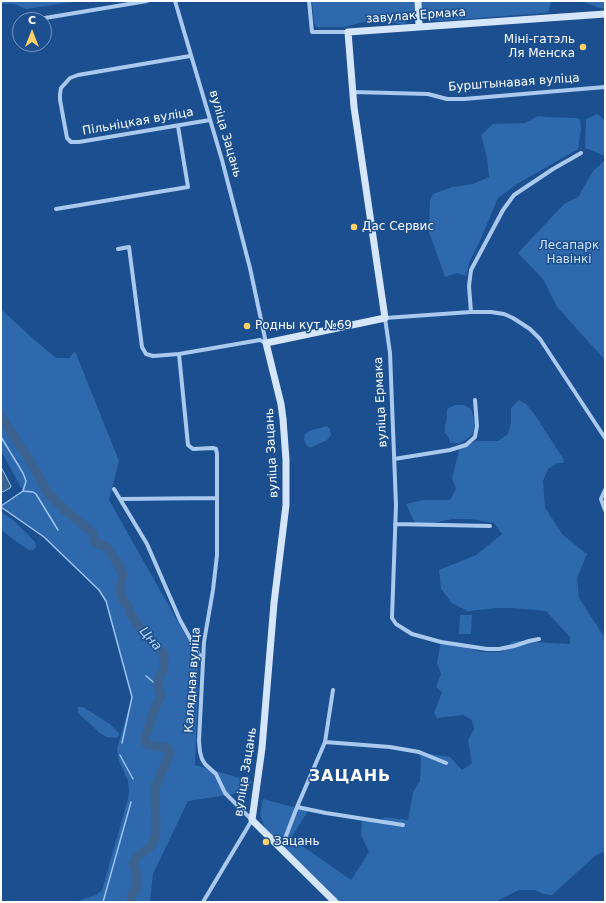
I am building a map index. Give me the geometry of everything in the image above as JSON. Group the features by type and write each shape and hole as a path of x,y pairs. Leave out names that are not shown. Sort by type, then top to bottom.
{"street":[{"path":"52,17 147,1"},
{"name":"вуліца Зацань","path":"175,1 190,56 222,160 248,260 282,411 286,460 286,499 274,602 262,748 252,820 204,902"},
{"path":"309,1 312,32 348,32"},
{"path":"418,1 419,27"},
{"name":"завулак Ермака","path":"348,32 605,14"},
{"name":"вуліца Ермака","path":"348,32 352,92 390,353 395,524 392,618 396,624 409,633 417,636 441,642 487,649 514,646 539,639"},
{"name":"Пільніцкая вуліца","path":"190,56 78,75 70,78 61,88 60,94 67,138 71,142 79,142 210,120"},
{"name":"Бурштынавая вуліца","path":"352,92 428,94 447,99 464,99 605,87"},
{"path":"56,209 188,187 178,126"},
{"path":"471,312 469,286 471,270 503,210 514,195 553,169 581,153"},
{"path":"118,249 129,247 144,352 151,356 178,354 260,340 266,343 385,318 471,312 491,312 504,314 530,329 540,339 605,438"},
{"name":"Калядная вуліца","path":"178,354 188,445 193,449 212,447 216,449 217,454 216,555 213,590 206,626 199,741 202,759 205,764 216,774 225,793 252,820"},
{"path":"394,459 450,450 466,445 475,437 477,426 475,400"},
{"path":"114,489 147,544 180,620 203,660"},
{"path":"605,490 601,499 605,510"},
{"path":"120,498 216,498"},
{"path":"395,524 490,526"},
{"path":"281,850 297,807 325,742 333,690"},
{"path":"325,742 390,747 419,752 446,763"},
{"path":"297,807 403,825"},
{"path":"252,820 335,902"}],"green space":[{"path":"1,1 78,1 26,9 14,4 1,4"},
{"path":"312,1 415,1 412,18 404,24 385,21 368,21 344,27 317,27 314,23"},
{"path":"421,1 551,1 549,11 545,13 438,21 425,16 422,10"},
{"path":"582,1 605,1 605,9 596,7"},
{"path":"597,114 605,120 605,156 585,148 586,119"},
{"path":"538,116 580,119 581,130 578,149 517,184 498,198 469,263 466,276 457,273 445,277 429,232 430,200 433,194 452,187 473,184 489,177 487,158 481,135 493,124 525,123"},
{"name":"Лесапарк Навінкі","path":"605,160 605,360 557,307 543,279 518,253 564,204 578,197 593,171"},
{"path":"1,309 56,358 69,358 75,351 119,461 109,500 199,659 195,765 253,782 234,794 188,801 153,874 150,902 75,902 96,895 102,890 128,799 128,781 119,761 117,749 132,697 106,601 103,595 44,537 1,507 23,491 1,451"},
{"path":"519,400 526,404 535,415 564,460 563,463 557,463 548,469 543,481 545,508 563,535 587,554 577,578 579,598 605,638 605,851 596,855 552,895 543,894 536,890 519,890 495,902 338,902 265,828 260,815 263,799 308,811 291,838 351,880 369,852 361,835 362,818 381,821 385,817 408,820 413,792 420,781 421,757 415,752 450,757 462,770 472,763 468,740 474,729 472,720 463,715 437,718 434,713 442,692 436,687 441,674 437,663 441,641 482,652 502,652 513,641 570,644 570,637 546,611 498,608 467,611 452,603 441,589 439,570 476,555 502,534 494,523 470,519 452,519 433,523 415,523 406,504 423,500 450,500 456,489 452,478 459,450 476,441 498,441 508,434 511,423 511,408"},
{"path":"455,405 464,405 471,409 475,423 473,433 467,439 460,443 450,443 449,438 445,433 447,409"},
{"path":"327,426 330,429 331,435 327,440 310,448 307,446 304,440 305,434 309,431"},
{"path":"1,512 12,519 35,542 36,547 33,550 29,550 1,530"},
{"path":"460,615 472,615 471,634 459,634"},
{"path":"78,707 83,707 110,724 119,733 119,736 116,738 107,737 100,733 78,713"}],"shaded area":[{"path":"1,467 11,486 3,492 1,490"}],"waterway":[{"name":"Цна","path":"1,416 36,471 47,492 65,510 93,533 94,542 107,547 123,573 120,591 124,602 129,607 130,613 138,625 147,637 162,651 164,657 164,669 158,680 161,696 155,708 145,738 146,743 149,745 168,748 170,753 155,788 155,838 152,845 137,857 133,864 137,875 137,881 136,888 131,896 131,902"},
{"path":"1,437 23,473 26,481 23,491 1,506"},
{"path":"23,491 33,492 36,494 58,530"},
{"path":"1,507 44,537 99,590 106,601 132,697 122,743"},
{"path":"146,676 158,686"},
{"path":"120,755 133,779"},
{"path":"103,902 131,802"}],"place":[{"name":"Міні-гатэль Ля Менска","path":"583,47"},
{"name":"Дас Сервис","path":"354,227"},
{"name":"Родны кут №69","path":"247,326"},
{"name":"Зацань","path":"266,842"}],"district":[{"name":"ЗАЦАНЬ","path":"350,777"}]}
